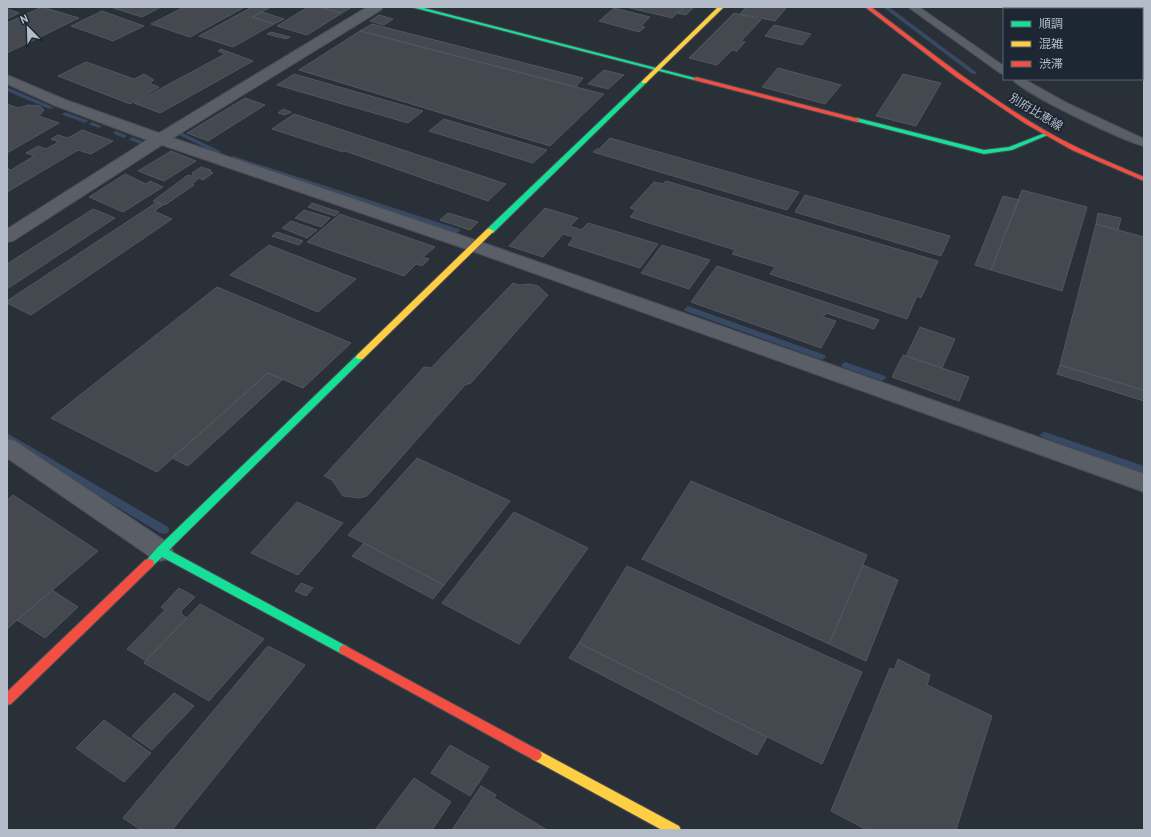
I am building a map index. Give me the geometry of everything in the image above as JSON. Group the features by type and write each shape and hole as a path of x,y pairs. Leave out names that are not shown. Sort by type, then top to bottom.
{"street":[{"path":"7,237 160,139 376,7"},
{"path":"414,7 984,152 1002,152 1017,148 1047,134"},
{"path":"7,700 721,7"},
{"name":"別府比恵線","path":"868,7 977,89 1012,113 1047,134 1104,163 1144,179"},
{"path":"7,79 61,103 160,139 475,246 1144,483"},
{"path":"7,447 161,551 675,830"}],"lane":[{"path":"913,7 1003,70"},
{"path":"1019,80 1040,94 1095,122 1144,143"}],"building":[{"path":"42,7 79,18 7,53 7,23"},
{"path":"110,7 161,7 142,17"},
{"path":"184,7 245,7 190,37 151,24"},
{"path":"252,7 271,7 252,17 274,24 233,47 199,36"},
{"path":"308,7 319,7 342,13 307,35 277,26"},
{"path":"319,7 352,7 342,13"},
{"path":"626,7 684,7 672,18"},
{"path":"684,7 694,7 686,15 677,13"},
{"path":"746,7 787,7 775,21 740,14"},
{"path":"614,8 650,17 641,26 645,27 639,32 599,21"},
{"path":"7,9 19,13 7,19"},
{"path":"102,11 144,26 113,41 71,26"},
{"path":"262,12 284,19 274,24 252,17"},
{"path":"734,13 761,20 741,41 745,42 737,51 732,50 717,65 689,58"},
{"path":"379,15 393,19 384,25 370,21"},
{"path":"372,24 583,78 576,87 360,31"},
{"path":"774,25 811,34 802,45 765,36"},
{"path":"360,31 604,94 550,146 299,70"},
{"path":"271,32 290,37 286,39 267,34"},
{"path":"221,49 253,61 160,113 134,103 225,54 218,51"},
{"path":"86,62 134,79 144,74 154,80 149,83 159,87 130,104 58,76"},
{"path":"778,68 841,85 825,104 762,87"},
{"path":"604,70 624,75 608,89 588,84"},
{"path":"294,74 423,111 408,123 277,85"},
{"path":"903,74 941,83 916,126 876,116"},
{"path":"245,98 265,105 208,141 187,133"},
{"path":"7,104 18,108 28,105 40,106 44,110 39,116 59,123 7,153"},
{"path":"283,109 291,112 285,115 278,113"},
{"path":"294,114 506,184 488,201 345,151 343,152 272,129"},
{"path":"444,119 547,150 533,163 429,131"},
{"path":"82,130 113,141 91,154 78,150 7,192 7,168 11,170 34,156 26,153 38,146 46,149 59,142 51,139 58,135 68,138"},
{"path":"610,138 799,192 787,210 593,152 599,149"},
{"path":"171,151 196,161 164,181 138,171"},
{"path":"201,167 211,170 209,171 213,173 203,180 199,178 192,184 194,185 165,205 153,201 188,175 191,176 195,174 192,173"},
{"path":"125,174 146,184 150,181 163,187 123,212 89,197"},
{"path":"666,181 938,261 921,298 917,296 907,319 770,274 775,267 732,254 735,250 630,217 636,210 630,208 654,182 663,184"},
{"path":"1022,190 1087,207 1062,291 991,270"},
{"path":"805,195 950,236 941,256 795,212"},
{"path":"1003,196 1019,200 991,270 975,265"},
{"path":"157,202 163,205 154,211 172,219 31,315 7,303 7,301"},
{"path":"312,203 339,212 335,216 308,207"},
{"path":"545,208 578,218 570,226 581,230 588,223 658,244 640,268 568,245 574,237 563,234 543,257 509,246"},
{"path":"93,209 115,218 7,289 7,264"},
{"path":"304,210 330,218 321,227 295,218"},
{"path":"448,213 478,222 470,230 440,220"},
{"path":"1098,213 1121,218 1118,230 1096,224"},
{"path":"340,214 435,247 423,257 429,259 422,266 416,264 404,276 307,242"},
{"path":"291,221 317,230 307,238 282,228"},
{"path":"1096,224 1144,237 1144,390 1060,365"},
{"path":"277,232 303,241 299,245 272,236"},
{"path":"269,245 356,279 318,312 230,275"},
{"path":"662,245 710,260 689,289 641,273"},
{"path":"717,266 879,320 874,329 826,313 823,317 836,321 821,348 691,302"},
{"path":"513,283 519,285 529,284 538,286 548,295 471,383 465,385 367,496 359,498 343,496 332,480 324,476 424,367 431,368"},
{"path":"217,287 351,343 303,388 268,373 157,472 51,418"},
{"path":"920,327 955,339 942,368 906,356"},
{"path":"903,355 969,377 959,401 892,377"},
{"path":"1060,365 1144,390 1144,401 1057,374"},
{"path":"268,373 283,379 188,466 172,458"},
{"path":"417,458 510,501 444,585 348,535"},
{"path":"691,481 867,555 829,644 642,559"},
{"path":"13,495 98,551 7,629 7,500"},
{"path":"297,502 343,523 298,575 251,553"},
{"path":"514,512 588,548 519,644 442,603"},
{"path":"364,543 444,585 433,599 352,556"},
{"path":"863,565 898,580 866,661 829,644"},
{"path":"627,566 862,672 822,764 579,643"},
{"path":"301,583 313,588 306,596 295,591"},
{"path":"179,588 195,597 181,611 182,615 187,618 146,661 127,649 165,610 161,607"},
{"path":"52,590 78,607 45,638 17,620"},
{"path":"200,604 264,639 209,701 144,663"},
{"path":"579,643 767,737 757,755 569,658"},
{"path":"268,646 305,665 172,830 141,830 123,818"},
{"path":"898,659 930,675 927,685 992,716 956,830 867,830 831,811 890,668 894,670"},
{"path":"174,693 194,706 152,750 132,736"},
{"path":"104,720 151,753 124,782 76,748"},
{"path":"450,745 489,767 470,796 431,773"},
{"path":"414,778 451,802 432,830 375,830"},
{"path":"481,786 496,795 494,798 547,830 452,830"}],"waterway":[{"path":"886,7 974,73"},
{"path":"7,89 51,108"},
{"path":"65,114 85,121"},
{"path":"92,124 99,126"},
{"path":"116,133 124,136"},
{"path":"181,134 218,152"},
{"path":"132,139 140,142"},
{"path":"233,158 456,231"},
{"path":"688,309 822,357"},
{"path":"845,365 882,378"},
{"path":"1045,435 1144,470"},
{"path":"7,436 164,530"}],"traffic: fast":[{"path":"414,7 696,79"},
{"path":"490,231 644,82"},
{"path":"857,120 984,152 1010,149 1047,134"},
{"path":"149,563 360,357"},
{"path":"161,551 344,650"}],"traffic: slow":[{"path":"644,82 721,7"},
{"path":"360,357 490,231"},
{"path":"536,755 675,830"}],"traffic: jam":[{"path":"868,7 981,92 1028,123 1075,149 1144,179"},
{"path":"696,79 857,120"},
{"path":"7,700 149,563"},
{"path":"344,650 536,755"}]}
